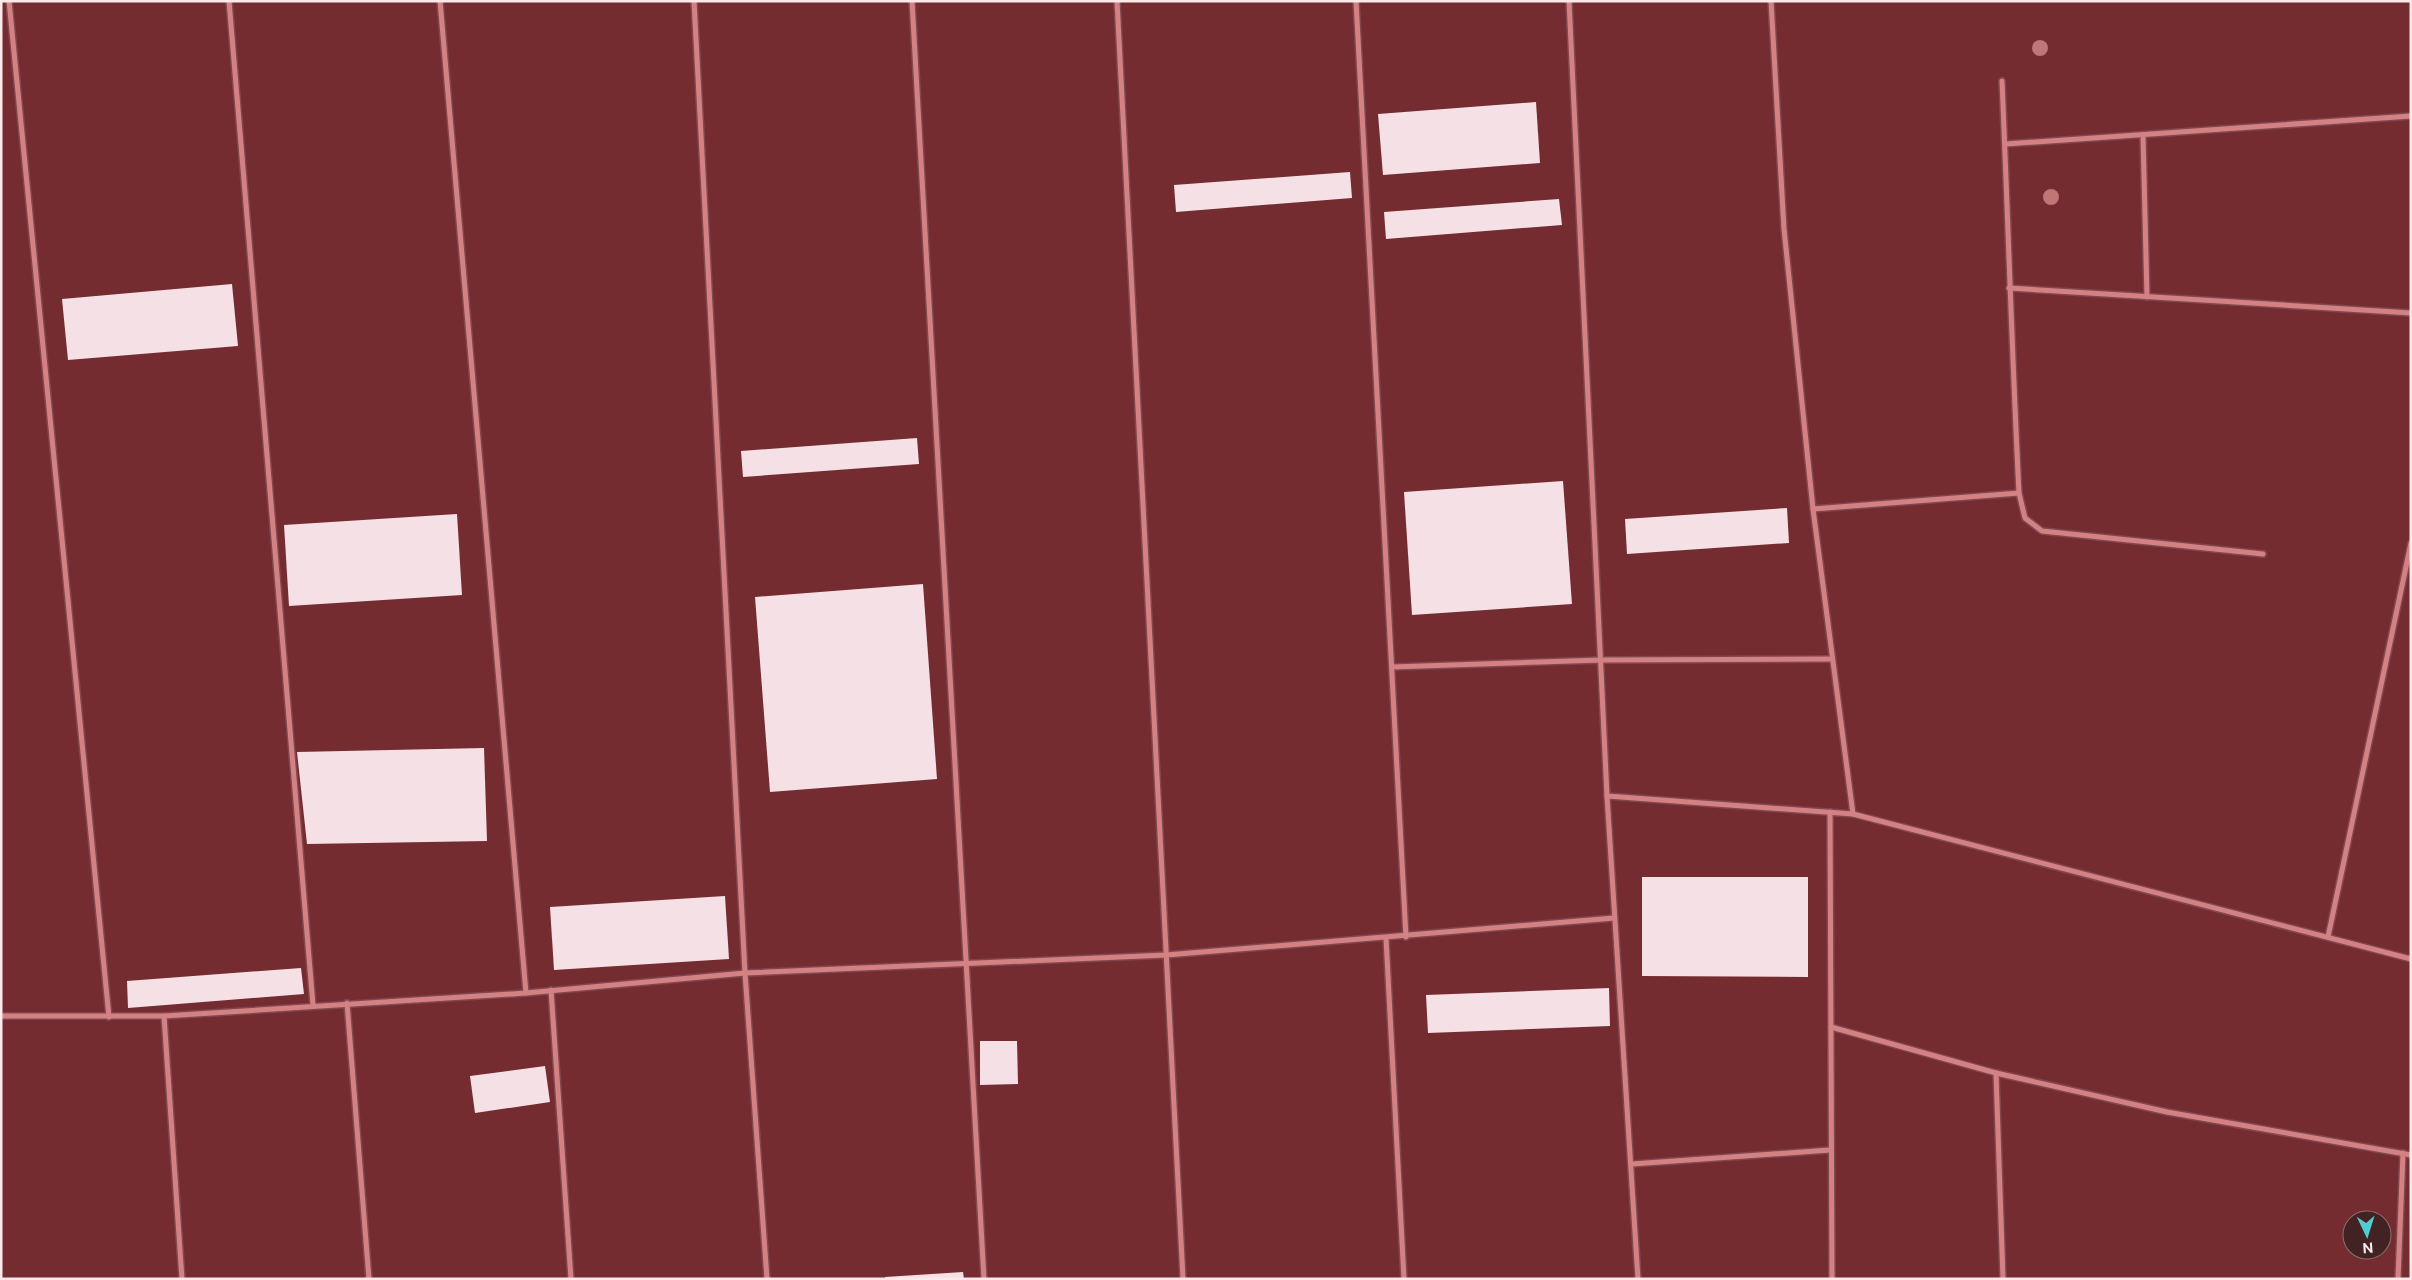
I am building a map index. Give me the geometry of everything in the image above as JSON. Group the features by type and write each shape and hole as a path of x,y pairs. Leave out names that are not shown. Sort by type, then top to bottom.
{"street":[{"path":"9,1 109,1018"},
{"path":"229,1 313,1005"},
{"path":"440,1 526,992"},
{"path":"694,1 746,973 767,1279"},
{"path":"912,1 984,1279"},
{"path":"1116,1 1183,1279"},
{"path":"1356,1 1406,937"},
{"path":"1569,1 1607,796 1638,1279"},
{"path":"1771,1 1784,229 1813,509 1853,814"},
{"path":"2002,81 2009,219 2009,288 2019,493 2025,518 2042,531 2263,554"},
{"path":"2005,144 2411,116"},
{"path":"2143,135 2146,296"},
{"path":"2009,288 2411,313"},
{"path":"1813,509 2019,493"},
{"path":"2328,938 2411,543"},
{"path":"1392,667 1602,660 1832,659"},
{"path":"1607,796 1853,814 2411,959"},
{"path":"1830,812 1832,1279"},
{"path":"1,1016 109,1018 164,1016 526,992 746,973 1166,956 1614,918"},
{"path":"1386,938 1404,1279"},
{"path":"551,990 571,1279"},
{"path":"347,1003 369,1279"},
{"path":"164,1016 182,1279"},
{"path":"1831,1027 1996,1073 2167,1112 2411,1155"},
{"path":"1996,1073 2002,1279"},
{"path":"1632,1164 1830,1150"},
{"path":"2398,1279 2403,1153"}],"building":[{"path":"1536,102 1540,163 1383,175 1378,114"},
{"path":"1350,172 1352,198 1176,212 1174,185"},
{"path":"1559,199 1562,225 1386,239 1384,212"},
{"path":"232,284 238,346 68,360 62,299"},
{"path":"917,438 919,464 743,477 741,451"},
{"path":"1563,481 1572,604 1412,615 1404,492"},
{"path":"1787,508 1789,543 1627,554 1625,519"},
{"path":"457,514 462,595 289,606 284,525"},
{"path":"923,584 937,779 770,792 755,597"},
{"path":"484,748 487,841 307,844 297,752"},
{"path":"1642,877 1808,877 1808,977 1642,976"},
{"path":"725,896 729,959 554,970 550,907"},
{"path":"301,968 304,994 128,1008 127,981"},
{"path":"1609,988 1610,1026 1428,1033 1426,995"},
{"path":"980,1041 1017,1041 1018,1084 980,1085"},
{"path":"545,1066 550,1102 475,1113 470,1076"},
{"path":"963,1272 964,1279 885,1279 885,1277"}]}
